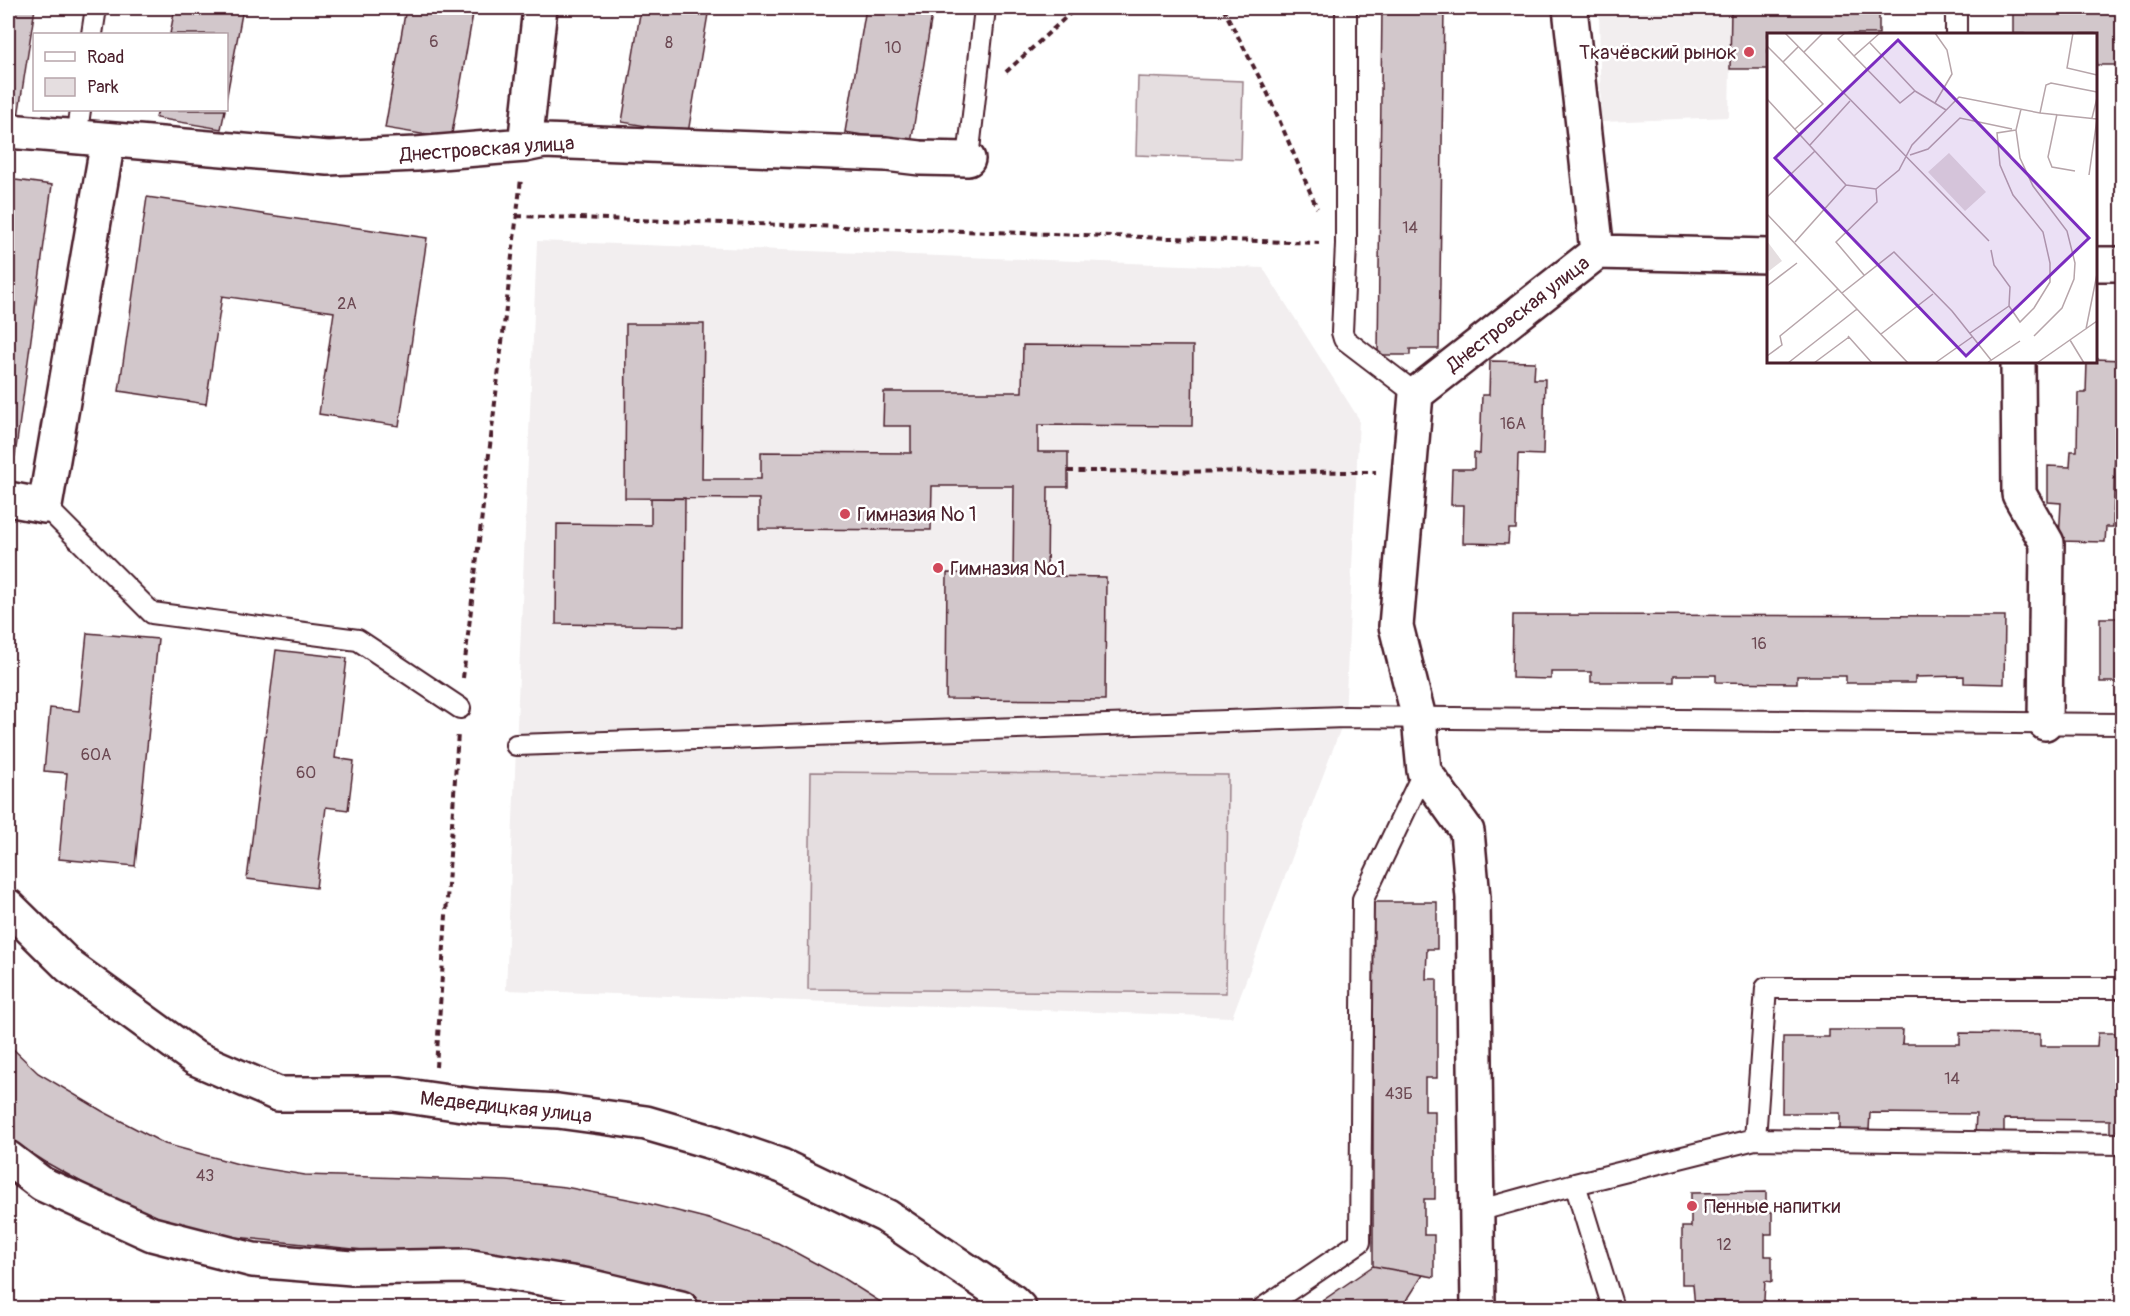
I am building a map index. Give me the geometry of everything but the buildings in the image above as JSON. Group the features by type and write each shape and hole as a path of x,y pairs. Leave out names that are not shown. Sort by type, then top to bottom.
{"street":[{"path":"525,145 540,8"},
{"path":"1570,8 1598,252"},
{"name":"Днестровская улица","path":"8,131 78,124 108,140 328,158 416,154 525,145 544,141 968,159"},
{"path":"8,499 45,506 108,140"},
{"name":"Днестровская улица","path":"1416,394 1598,252 1767,256"},
{"path":"2097,264 2122,264"},
{"path":"2018,363 2019,494 2047,543 2045,723"},
{"path":"1416,394 1396,626 1419,718 1424,771 1467,831 1473,898 1478,1308"},
{"name":"Медведицкая улица","path":"8,906 70,967 195,1058 278,1094 393,1095 476,1106 558,1111 646,1123 782,1166 886,1216 1019,1308"},
{"path":"8,1158 42,1184 152,1234 253,1260 352,1268 466,1266 584,1285 681,1308"}],"lane":[{"path":"92,33 96,8"},
{"path":"968,159 985,8"},
{"path":"1346,8 1340,243 1342,332 1344,339 1416,394"},
{"path":"1956,8 1956,33"},
{"path":"45,506 152,613 358,640 460,708"},
{"path":"516,746 1345,717 2122,724"},
{"path":"1263,1308 1360,1242 1363,899 1424,771"},
{"path":"1755,1139 1766,987 2122,988"},
{"path":"1477,1212 1575,1184 1755,1139 2122,1144"},
{"path":"1575,1184 1613,1308"}],"path":[{"path":"975,100 1076,8"},
{"path":"517,216 1340,243 1268,94 1223,8"},
{"path":"434,1100 460,708 525,145"},
{"path":"1068,471 1357,471 1409,474"}],"shaded area":[{"path":"1599,8 1731,8 1729,117 1601,122"},
{"name":"Гимназия №1","path":"537,241 1263,268 1359,419 1345,717 1232,1017 506,990"}],"green space":[{"path":"1138,77 1243,81 1241,159 1136,155"},
{"path":"811,772 1228,775 1226,993 808,989"}],"place":[{"name":"Ткачёвский рынок","path":"1749,52"},
{"name":"Гимназия № 1","path":"845,514"},
{"name":"Гимназия №1","path":"938,568"},
{"name":"Пенные напитки","path":"1692,1206"}]}
